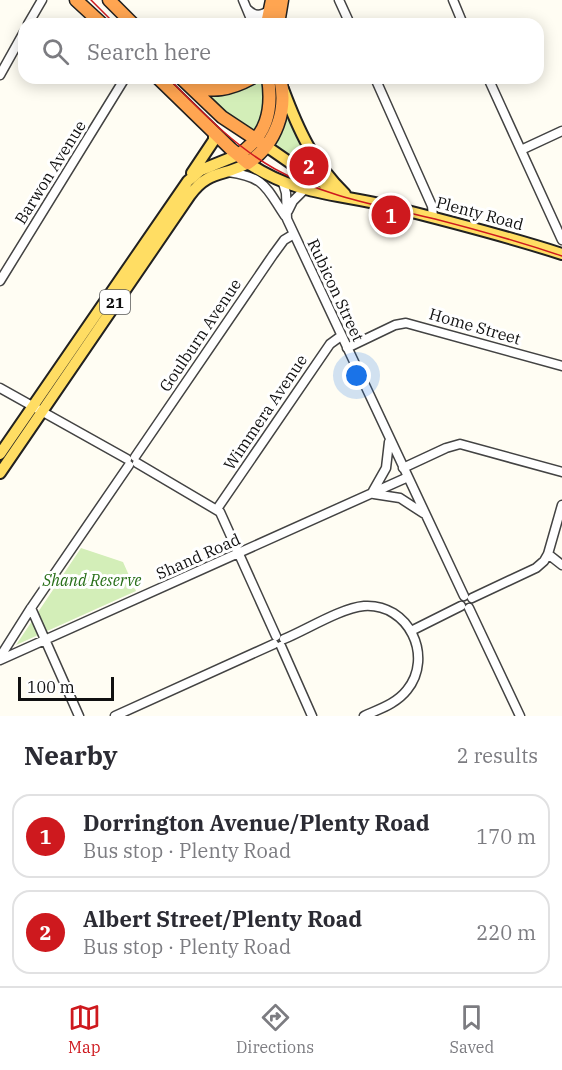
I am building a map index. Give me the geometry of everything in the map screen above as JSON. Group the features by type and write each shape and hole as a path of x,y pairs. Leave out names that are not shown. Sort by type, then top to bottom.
{"highway":[{"path":"109,0 127,18"},
{"path":"279,18 282,0"},
{"path":"84,2 97,18"},
{"name":"Plenty Road","path":"164,84 214,133 249,163"},
{"name":"Plenty Road","path":"187,84 222,117 266,146"},
{"path":"191,84 219,91 240,84"},
{"name":"21","path":"238,155 255,139 263,126 271,99 269,84"},
{"name":"21","path":"249,163 266,146 281,118 283,100 281,84"}],"main road":[{"path":"282,84 314,158 327,176 349,196"},
{"path":"188,181 214,140 214,133"},
{"name":"Plenty Road","path":"266,146 305,172 349,196"},
{"name":"21","path":"0,473 43,411 108,304 188,181 198,171 238,155"},
{"name":"Plenty Road","path":"249,163 283,183 304,190 349,196 506,236 561,254"},
{"name":"21","path":"0,454 32,406 196,186 207,178 249,163"}],"street":[{"path":"32,18 42,0"},
{"path":"339,0 347,18"},
{"path":"453,0 461,18"},
{"path":"245,4 252,14 257,15 271,5"},
{"path":"245,4 251,18"},
{"path":"0,75 18,43"},
{"name":"Barwon Avenue","path":"0,281 121,84"},
{"path":"378,84 432,206 433,217"},
{"path":"491,84 562,241 561,254"},
{"path":"521,150 562,131"},
{"name":"Rubicon Street","path":"226,172 248,177 269,190 288,221 426,515 468,597"},
{"name":"Rubicon Street","path":"283,183 288,221"},
{"path":"288,221 289,208 304,190"},
{"name":"Goulburn Avenue","path":"0,659 30,608 273,255 284,240 294,234"},
{"name":"Home Street","path":"347,348 395,325 406,323 562,366"},
{"name":"Wimmera Avenue","path":"217,509 330,344 341,336"},
{"path":"0,388 217,509 240,554 312,716"},
{"name":"Rubicon Street","path":"371,494 381,480 387,464 388,434"},
{"path":"404,468 446,448 460,444 562,472"},
{"name":"Shand Road","path":"0,659 240,554 408,477"},
{"path":"371,494 400,498 426,515"},
{"path":"411,631 473,603 468,597 536,568 548,554 562,505"},
{"path":"548,554 562,565"},
{"path":"115,716 278,641 364,606 377,607 397,616 411,631 419,662 411,685 394,702 364,716"},
{"path":"465,607 515,705 518,716"},
{"path":"30,608 80,716"}],"green space":[{"path":"265,84 265,106 254,131 223,110 207,93 236,92 248,86"},
{"path":"288,112 324,177 322,178 293,156 276,148 278,145 275,143"},
{"name":"Shand Reserve","path":"81,548 123,562 136,591 16,645"}],"tram line":[{"path":"91,0 109,18"},
{"path":"174,84 232,139 260,160 294,179 333,194 467,227 562,256"}],"place":[{"name":"Albert Street/Plenty Road","path":"309,166"},
{"name":"Dorrington Avenue/Plenty Road","path":"391,215"}]}
